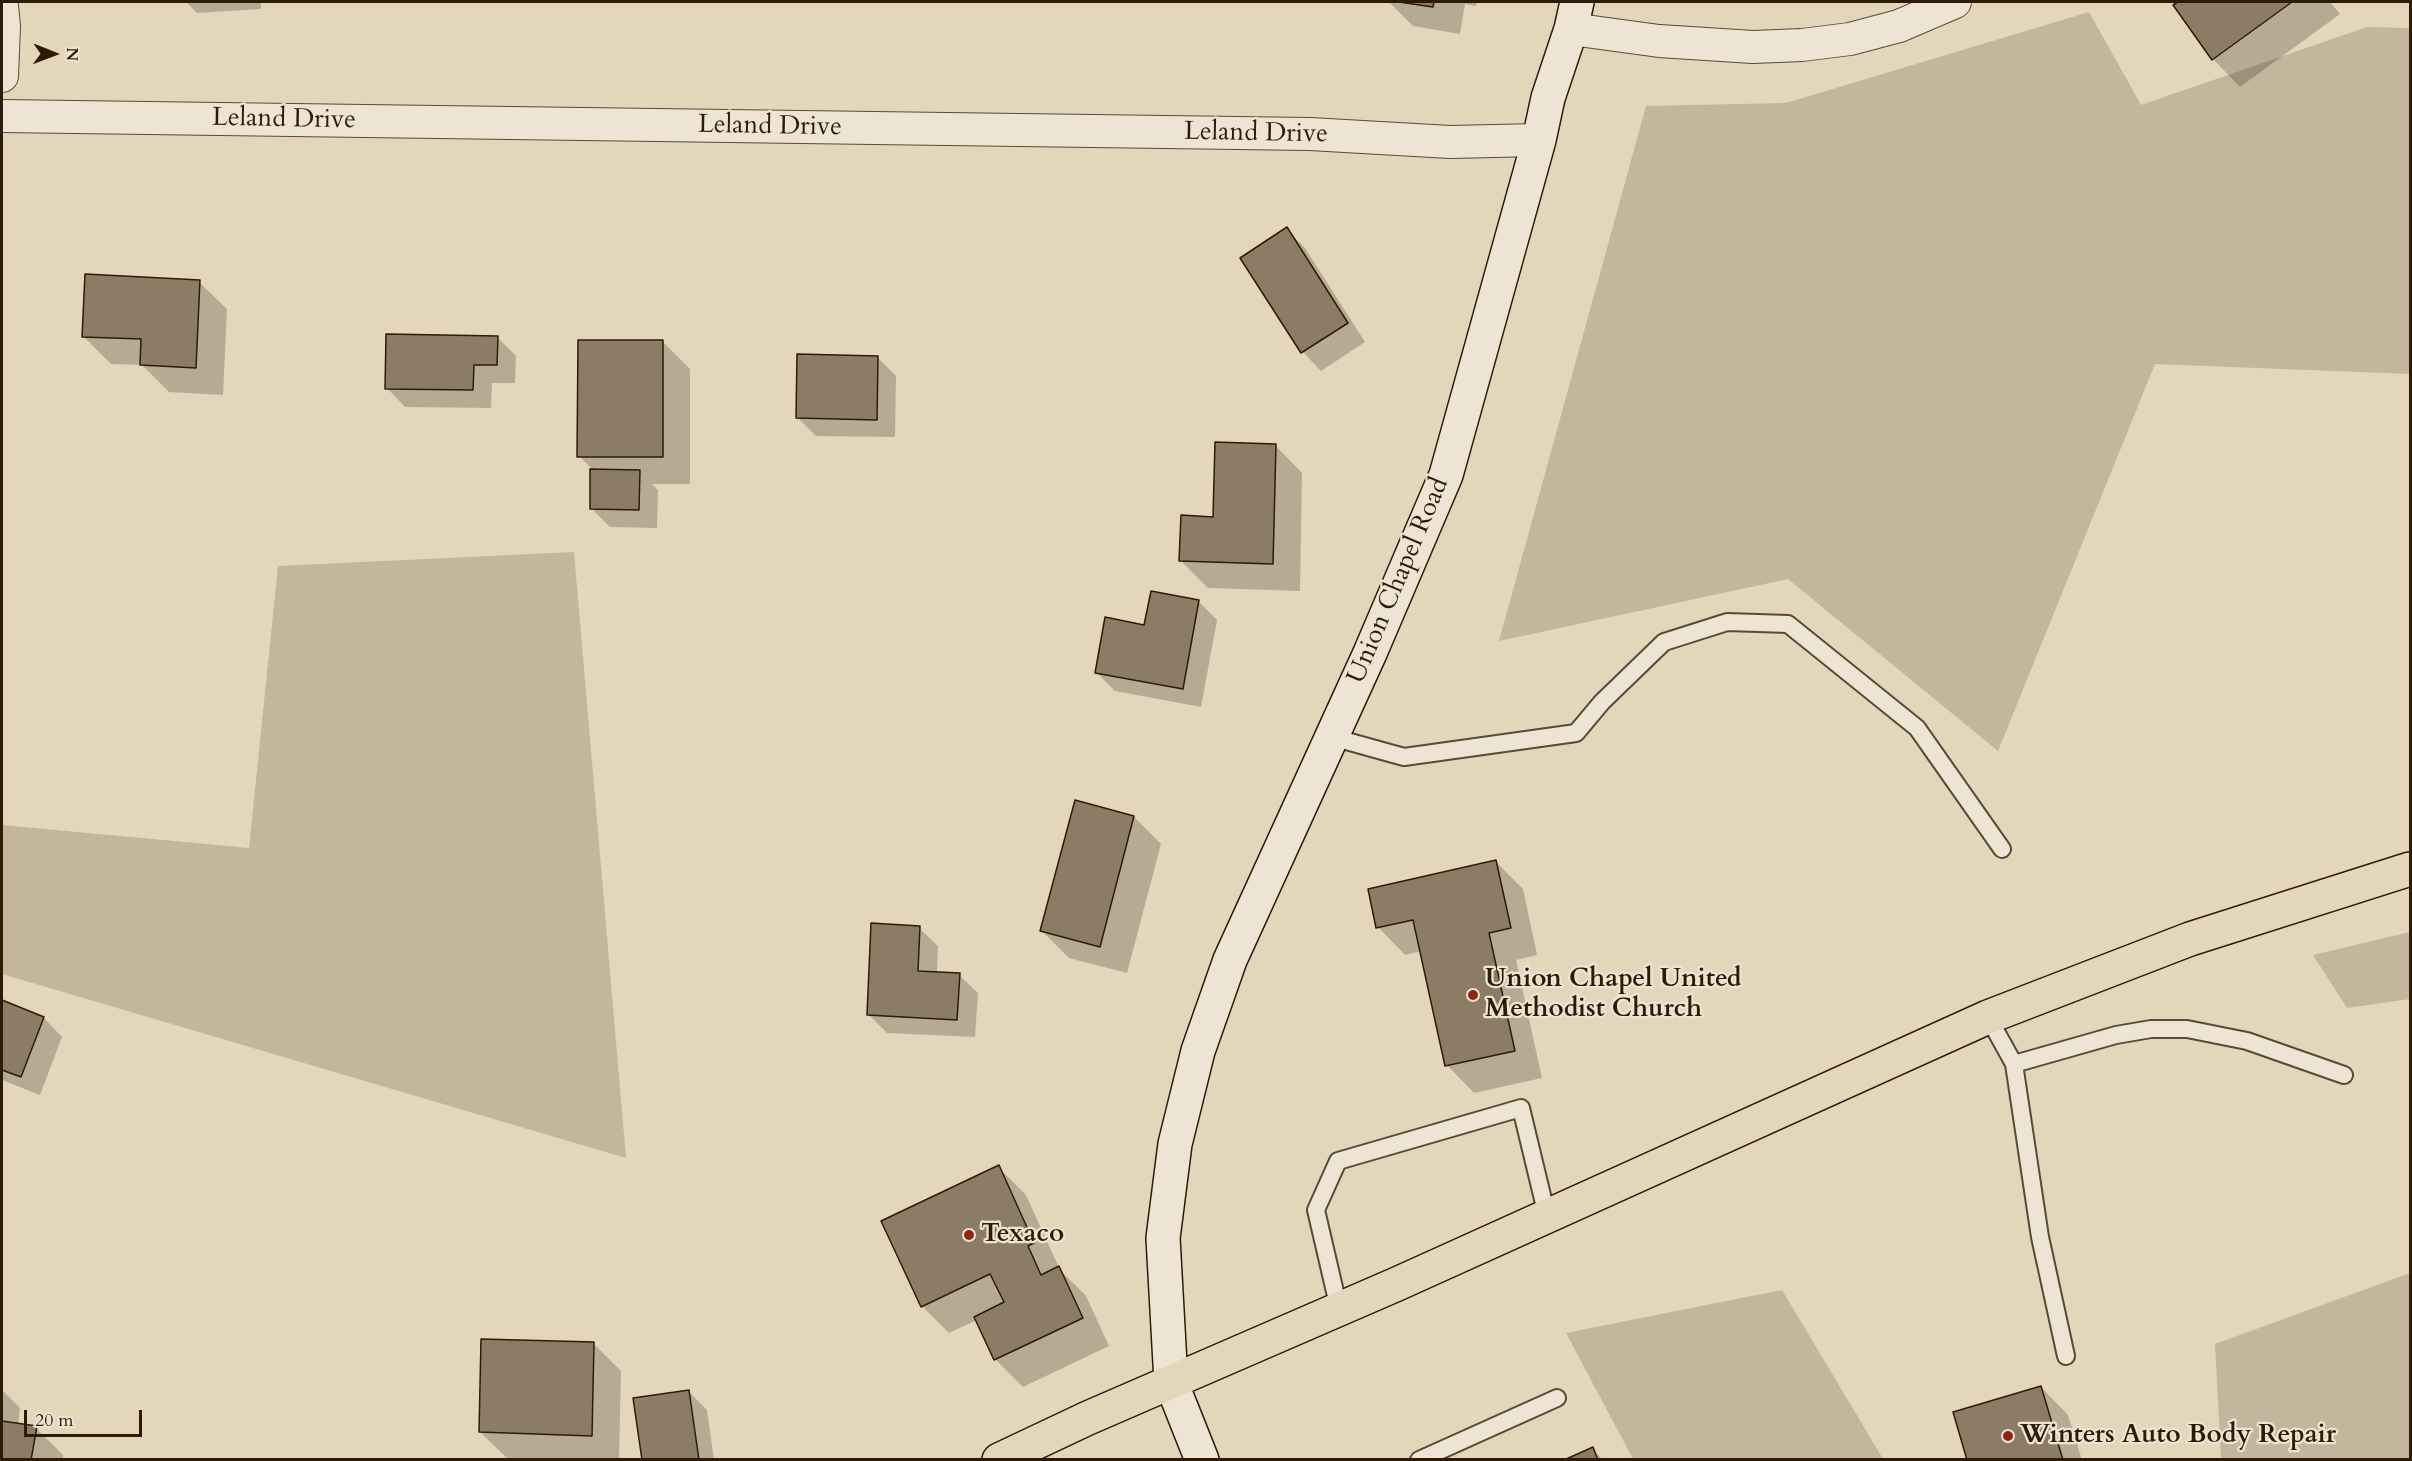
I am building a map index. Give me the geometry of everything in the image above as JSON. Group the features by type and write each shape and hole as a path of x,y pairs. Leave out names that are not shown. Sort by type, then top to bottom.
{"main road":[{"path":"999,1460 1088,1418 1339,1310 1988,1017 2190,939 2410,869"}],"street":[{"path":"1574,15 1659,41 1753,47 1802,45 1850,39 1899,26 1955,2"},
{"path":"2,6 4,26 2,76"},
{"name":"Union Chapel Road","path":"1171,1382 1163,1238 1174,1144 1198,1051 1230,960 1370,653 1446,475 1539,140 1548,98 1574,15"},
{"name":"Leland Drive","path":"2,116 1311,134 1450,142 1539,140"},
{"path":"1171,1382 1202,1460"}],"lane":[{"path":"1332,737 1404,757 1576,733 1602,702 1664,642 1726,622 1788,624 1917,728 2002,849"},
{"path":"1988,1017 2014,1065 2040,1237 2066,1356"},
{"path":"2014,1065 2116,1035 2151,1029 2187,1029 2247,1041 2344,1075"},
{"path":"1339,1310 1316,1210 1338,1161 1521,1108 1547,1216"},
{"path":"1419,1460 1557,1398"}],"shaded area":[{"path":"2089,12 2141,105 2367,27 2410,28 2410,374 2155,364 1998,751 1788,579 1499,641 1646,106 1786,103"},
{"path":"574,552 626,1158 2,974 2,825 249,848 278,566"},
{"path":"2410,932 2410,999 2347,1008 2313,955"},
{"path":"2410,1273 2410,1459 2221,1459 2215,1344"},
{"path":"1782,1290 1883,1459 1633,1459 1566,1333"}],"building":[{"path":"1399,2 1434,2 1433,7"},
{"path":"2178,2 2292,2 2212,60 2173,5"},
{"path":"1287,227 1348,323 1301,353 1240,258"},
{"path":"85,274 200,280 196,368 140,365 141,339 82,337"},
{"path":"386,334 498,336 497,365 474,365 473,390 385,389"},
{"path":"578,340 663,340 663,457 577,457"},
{"path":"797,354 878,356 877,420 796,418"},
{"path":"1215,442 1276,444 1273,564 1179,561 1181,515 1213,517"},
{"path":"590,469 640,470 639,510 590,509"},
{"path":"1151,591 1199,600 1183,689 1095,673 1105,617 1144,625"},
{"path":"1075,800 1134,816 1100,947 1040,931"},
{"path":"1496,860 1511,928 1489,933 1515,1051 1445,1066 1413,920 1376,928 1368,889"},
{"path":"871,923 920,926 918,971 960,973 957,1020 867,1015"},
{"path":"2,1000 44,1017 21,1077 2,1070"},
{"path":"999,1165 1034,1243 1028,1246 1041,1275 1059,1266 1083,1318 994,1360 974,1317 1004,1302 990,1274 921,1307 881,1221"},
{"path":"481,1339 594,1342 592,1436 479,1432"},
{"path":"2041,1386 2063,1460 1967,1460 1953,1412"},
{"path":"689,1390 699,1460 642,1460 633,1398"},
{"path":"2,1421 37,1426 31,1460 2,1460"},
{"path":"1593,1447 1598,1460 1564,1460"}],"place":[{"name":"Union Chapel United Methodist Church","path":"1473,995"},
{"name":"Texaco","path":"969,1235"},
{"name":"Winters Auto Body Repair","path":"2008,1436"}]}
